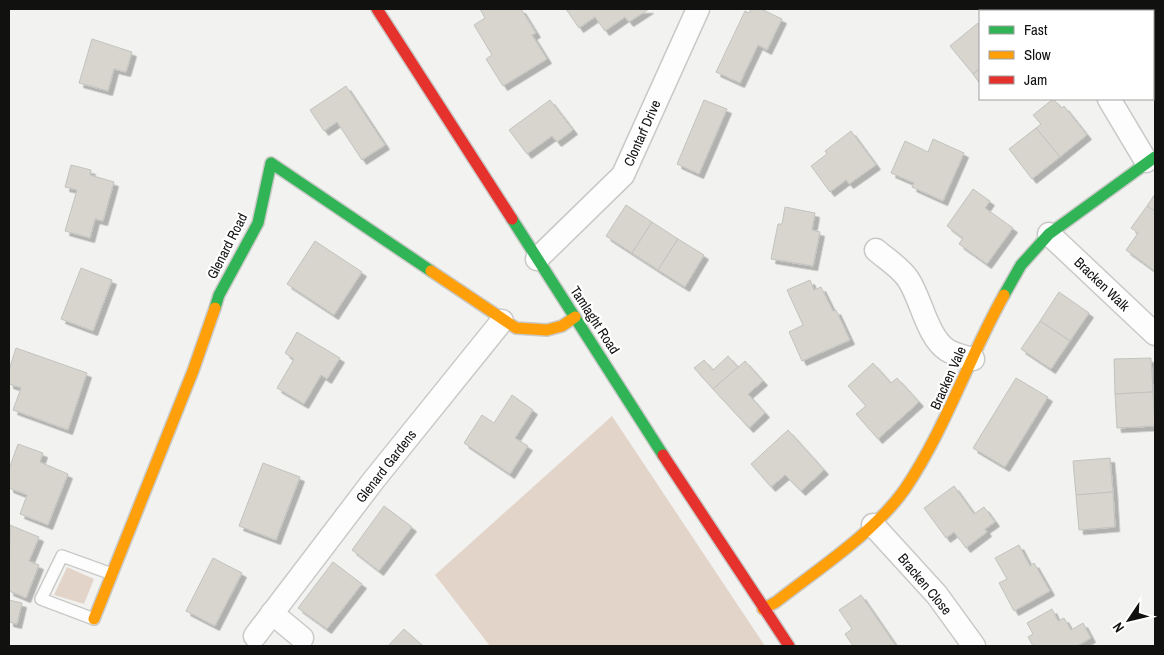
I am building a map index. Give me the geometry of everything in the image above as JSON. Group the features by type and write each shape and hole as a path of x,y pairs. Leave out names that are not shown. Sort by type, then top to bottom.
{"street":[{"name":"Tamlaght Road","path":"377,9 763,609 789,646"},
{"name":"Clontarf Drive","path":"537,259 623,176 698,9"},
{"path":"1110,100 1151,159"},
{"name":"Bracken Vale","path":"763,609 776,602 873,525 904,490 945,421 995,311 1021,266 1049,234 1151,159"},
{"name":"Glenard Road","path":"94,618 193,371 219,295 258,222 271,163 502,321 516,328 533,332 550,331 568,324 575,317"},
{"name":"Bracken Walk","path":"1049,234 1155,334"},
{"path":"876,250 906,276 917,294 922,311 935,336 946,350 973,359"},
{"name":"Glenard Gardens","path":"255,636 373,481 502,321"},
{"name":"Bracken Close","path":"873,525 936,595 974,646"},
{"path":"272,613 302,638"}],"lane":[{"path":"94,618 41,599 62,556 112,574"}],"shaded area":[{"path":"612,416 765,646 490,646 435,575"},
{"path":"67,567 94,579 84,604 54,595"}],"building":[{"path":"480,9 521,9 536,33 532,35 547,59 503,86 486,59 492,55 474,25 485,18"},
{"path":"566,9 649,9 629,22 625,17 605,31 595,17 579,28"},
{"path":"751,9 761,9 782,19 767,50 758,45 740,83 716,72 745,11 749,13"},
{"path":"1091,9 1125,9 1122,10"},
{"path":"978,23 979,69 973,74 950,46"},
{"path":"92,39 132,52 126,72 114,69 108,91 79,83"},
{"path":"979,69 979,83 973,74"},
{"path":"346,86 385,145 362,160 337,122 324,131 310,110"},
{"path":"550,100 573,130 557,142 552,136 527,154 509,130"},
{"path":"704,100 727,109 699,174 677,164"},
{"path":"1054,100 1062,108 1064,106 1087,135 1060,157 1036,128 1041,124 1033,115"},
{"path":"1036,128 1060,157 1032,179 1009,149"},
{"path":"851,131 876,165 849,184 846,180 830,192 811,166 827,154 825,151"},
{"path":"933,139 964,153 943,201 912,187 914,183 891,173 905,141 928,152"},
{"path":"71,165 91,170 90,175 114,182 103,221 95,219 90,238 65,231 77,190 65,187"},
{"path":"973,189 990,201 985,208 1013,228 987,264 959,244 963,238 947,226"},
{"path":"1155,194 1155,211 1147,206"},
{"path":"626,205 652,222 632,253 606,236"},
{"path":"1147,206 1155,211 1155,271 1126,250 1138,233 1131,228"},
{"path":"785,207 815,213 812,230 820,232 813,266 771,259 778,224 782,224"},
{"path":"652,222 678,239 658,270 632,253"},
{"path":"678,239 704,255 685,287 658,270"},
{"path":"315,241 362,272 334,315 287,284"},
{"path":"81,268 112,280 93,331 61,319"},
{"path":"810,280 814,290 821,287 833,311 836,310 850,340 802,361 789,332 803,325 787,290"},
{"path":"1059,292 1089,313 1070,341 1040,321"},
{"path":"1040,321 1070,341 1051,369 1021,349"},
{"path":"297,332 340,358 327,379 321,375 304,404 277,388 294,359 285,353"},
{"path":"16,348 87,373 68,430 13,410 21,388 9,384 9,370"},
{"path":"728,356 738,367 713,389 694,368 704,360 713,370"},
{"path":"1151,358 1153,392 1115,394 1114,359"},
{"path":"745,361 763,381 748,394 765,413 749,428 713,389"},
{"path":"873,363 891,383 897,378 919,402 878,439 856,414 866,406 848,386"},
{"path":"1016,378 1048,397 1005,467 973,448"},
{"path":"1153,392 1155,426 1117,428 1115,394"},
{"path":"512,395 533,410 515,438 528,446 510,474 464,443 482,415 494,423"},
{"path":"788,430 824,470 801,491 785,475 771,487 751,464"},
{"path":"18,444 43,453 40,462 68,474 48,525 20,514 27,495 9,488 9,469"},
{"path":"1110,458 1113,492 1076,495 1073,461"},
{"path":"263,463 300,477 276,540 239,526"},
{"path":"954,486 974,514 984,507 995,522 985,529 987,532 966,548 954,532 946,538 924,508"},
{"path":"1113,492 1115,527 1079,530 1076,495"},
{"path":"384,506 412,527 379,571 352,550"},
{"path":"10,525 39,537 29,561 39,565 26,598 9,591"},
{"path":"1019,545 1030,566 1034,563 1050,591 1014,611 999,583 1007,579 995,558"},
{"path":"213,558 242,573 215,626 186,611"},
{"path":"333,562 362,584 327,629 298,608"},
{"path":"861,595 896,646 853,646 845,634 852,629 839,610"},
{"path":"9,600 22,603 17,624 9,622"},
{"path":"1052,609 1058,621 1064,618 1071,630 1083,623 1091,638 1077,646 1033,646 1028,637 1033,634 1027,623"},
{"path":"404,629 423,646 388,646"}],"traffic: fast":[{"path":"1004,295 1021,265 1049,234 1155,157"},
{"path":"215,308 219,295 258,223 271,163 431,271"},
{"path":"512,219 663,455"}],"traffic: slow":[{"path":"431,271 516,328 547,330 562,326 575,317"},
{"path":"763,609 776,602 862,535 878,521 905,489 933,442 1004,295"},
{"path":"94,619 193,371 215,308"}],"traffic: jam":[{"path":"377,9 512,219"},
{"path":"663,455 789,646"}]}
